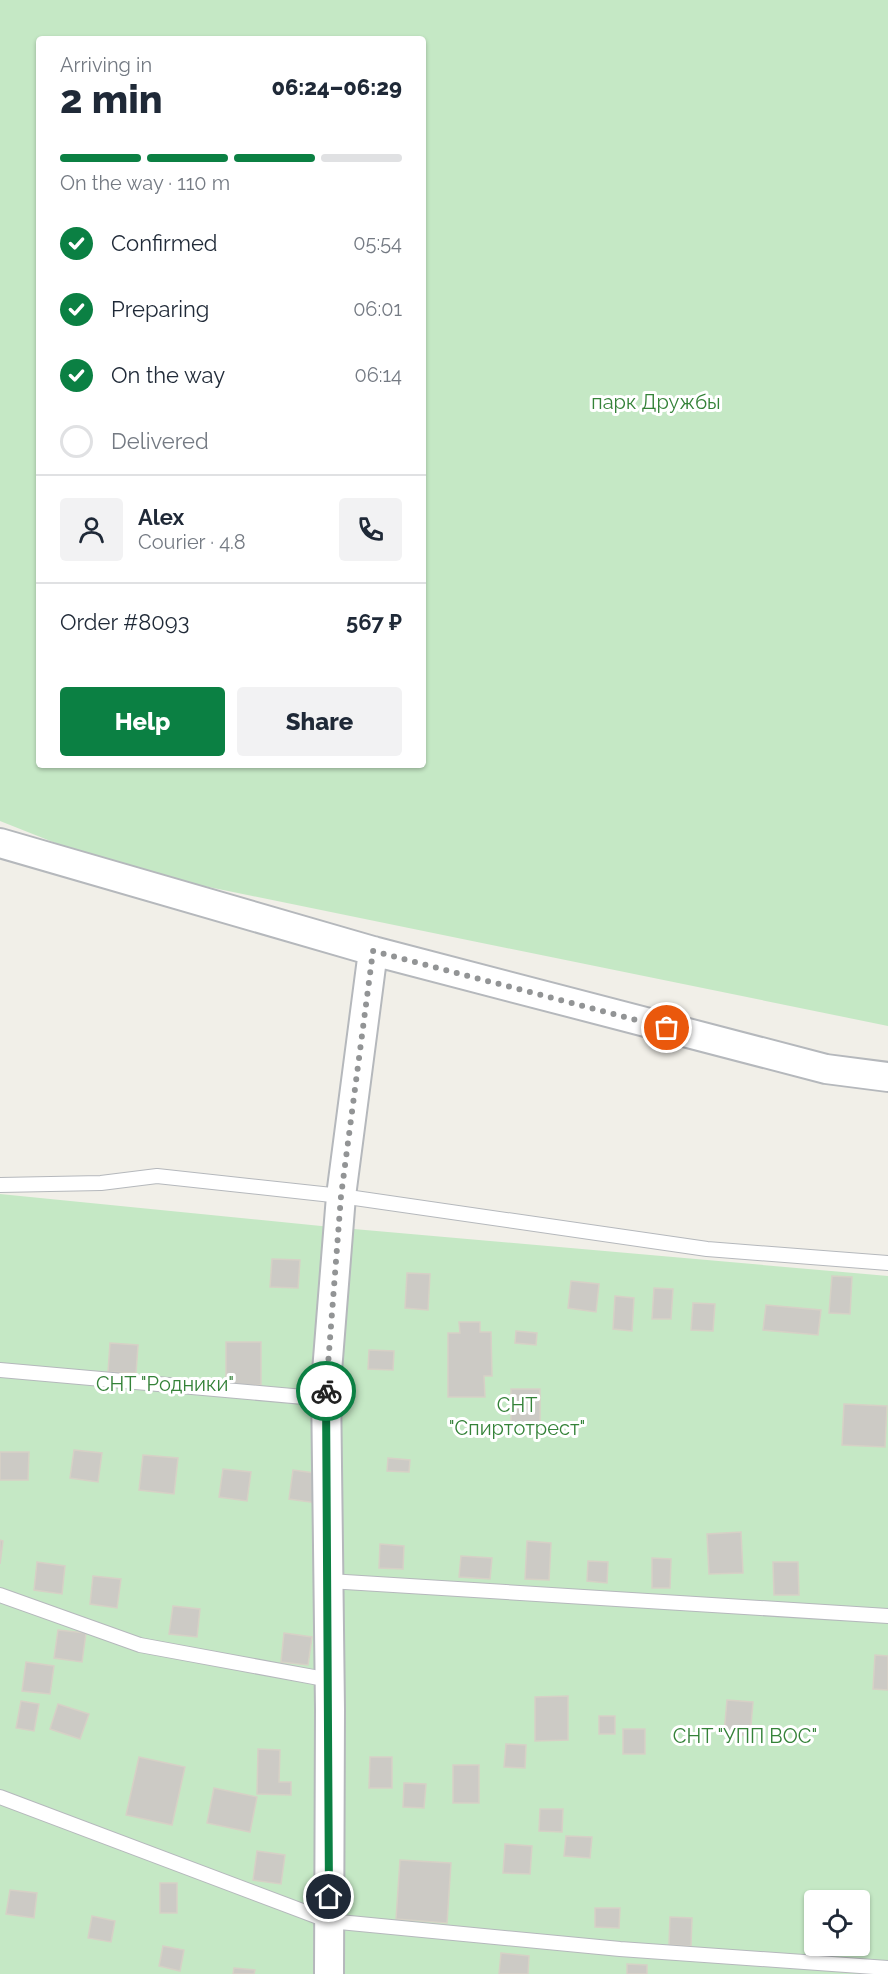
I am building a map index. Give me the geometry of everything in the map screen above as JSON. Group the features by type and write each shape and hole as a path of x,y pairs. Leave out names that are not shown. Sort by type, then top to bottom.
{"street":[{"path":"3,848 373,951 826,1069 888,1077"},
{"path":"329,1974 330,1680 326,1399 341,1196 373,951"}],"lane":[{"path":"0,1185 101,1183 157,1176 341,1196 707,1249 888,1263"},
{"path":"0,1370 326,1399"},
{"path":"328,1581 888,1616"},
{"path":"0,1595 140,1645 330,1680"},
{"path":"0,1797 329,1921 620,1949 888,1968"}],"green space":[{"name":"парк Дружбы","path":"0,0 888,0 888,1026 121,869 0,821"},
{"path":"0,1194 331,1227 888,1276 888,1974 0,1974"}],"building":[{"path":"272,1259 300,1260 298,1288 270,1287"},
{"path":"407,1273 430,1274 428,1310 405,1308"},
{"path":"832,1276 852,1277 850,1314 829,1313"},
{"path":"571,1281 599,1284 596,1312 568,1308"},
{"path":"654,1288 673,1289 671,1319 652,1319"},
{"path":"615,1296 634,1298 632,1331 613,1329"},
{"path":"693,1303 715,1304 713,1331 691,1330"},
{"path":"766,1305 821,1310 818,1335 763,1330"},
{"path":"459,1322 480,1322 480,1332 491,1332 492,1376 484,1376 485,1397 448,1397 448,1333 460,1333"},
{"path":"516,1331 537,1333 536,1345 515,1343"},
{"path":"226,1342 261,1342 261,1385 226,1385"},
{"path":"110,1343 138,1345 136,1373 108,1372"},
{"path":"369,1350 394,1351 393,1370 368,1369"},
{"path":"511,1389 540,1389 540,1425 511,1425"},
{"path":"844,1404 887,1406 885,1447 842,1445"},
{"path":"74,1450 102,1453 98,1482 70,1478"},
{"path":"0,1452 29,1452 28,1480 0,1480"},
{"path":"143,1455 178,1458 174,1494 139,1490"},
{"path":"388,1458 410,1460 409,1472 387,1471"},
{"path":"223,1469 251,1472 247,1501 219,1497"},
{"path":"293,1470 321,1474 317,1503 289,1499"},
{"path":"741,1532 743,1573 709,1574 707,1534"},
{"path":"0,1540 3,1541 0,1564"},
{"path":"527,1541 551,1543 549,1580 525,1579"},
{"path":"380,1544 404,1546 403,1569 379,1568"},
{"path":"461,1556 492,1558 490,1579 459,1577"},
{"path":"652,1558 671,1559 670,1588 652,1588"},
{"path":"588,1561 608,1562 607,1583 587,1581"},
{"path":"37,1562 65,1566 62,1594 34,1590"},
{"path":"773,1562 798,1562 799,1595 774,1595"},
{"path":"93,1576 121,1579 117,1608 90,1604"},
{"path":"173,1606 200,1609 197,1637 169,1634"},
{"path":"58,1630 86,1633 82,1662 54,1658"},
{"path":"284,1633 312,1637 308,1665 281,1662"},
{"path":"875,1655 888,1656 888,1690 873,1689"},
{"path":"26,1662 54,1666 50,1694 22,1691"},
{"path":"568,1696 568,1740 535,1741 535,1697"},
{"path":"727,1700 753,1702 750,1736 724,1734"},
{"path":"21,1701 39,1704 34,1731 16,1728"},
{"path":"58,1704 89,1714 80,1739 50,1729"},
{"path":"599,1716 615,1716 615,1734 599,1734"},
{"path":"623,1729 645,1729 645,1754 623,1754"},
{"path":"506,1744 526,1745 525,1768 504,1767"},
{"path":"258,1749 280,1750 279,1782 291,1782 291,1795 257,1794"},
{"path":"139,1757 185,1767 172,1825 126,1815"},
{"path":"370,1757 392,1757 392,1788 369,1788"},
{"path":"453,1765 479,1765 479,1803 453,1803"},
{"path":"404,1783 426,1784 424,1808 403,1807"},
{"path":"214,1788 257,1797 250,1832 207,1823"},
{"path":"540,1809 563,1809 562,1832 539,1831"},
{"path":"566,1836 592,1837 590,1858 564,1856"},
{"path":"505,1844 532,1846 530,1874 503,1873"},
{"path":"257,1851 285,1855 281,1884 253,1880"},
{"path":"400,1860 451,1863 447,1923 396,1919"},
{"path":"160,1883 177,1883 177,1913 160,1913"},
{"path":"10,1890 37,1893 34,1918 6,1914"},
{"path":"595,1908 620,1908 619,1928 595,1927"},
{"path":"92,1916 115,1921 111,1942 88,1938"},
{"path":"670,1917 692,1918 691,1946 669,1945"},
{"path":"163,1946 184,1950 180,1971 159,1966"},
{"path":"501,1953 529,1956 528,1974 499,1974"},
{"path":"627,1964 647,1965 647,1974 627,1974"},
{"path":"234,1968 255,1970 254,1974 233,1974"}],"way so far":[{"path":"326,1391 341,1196 373,951 667,1028"}],"route":[{"path":"326,1391 330,1709 329,1897"}],"park label":[{"name":"СНТ \"Родники\"","path":"165,1384"},
{"name":"СНТ \"Спиртотрест\"","path":"517,1416"},
{"name":"СНТ \"УПП ВОС\"","path":"745,1736"}]}
